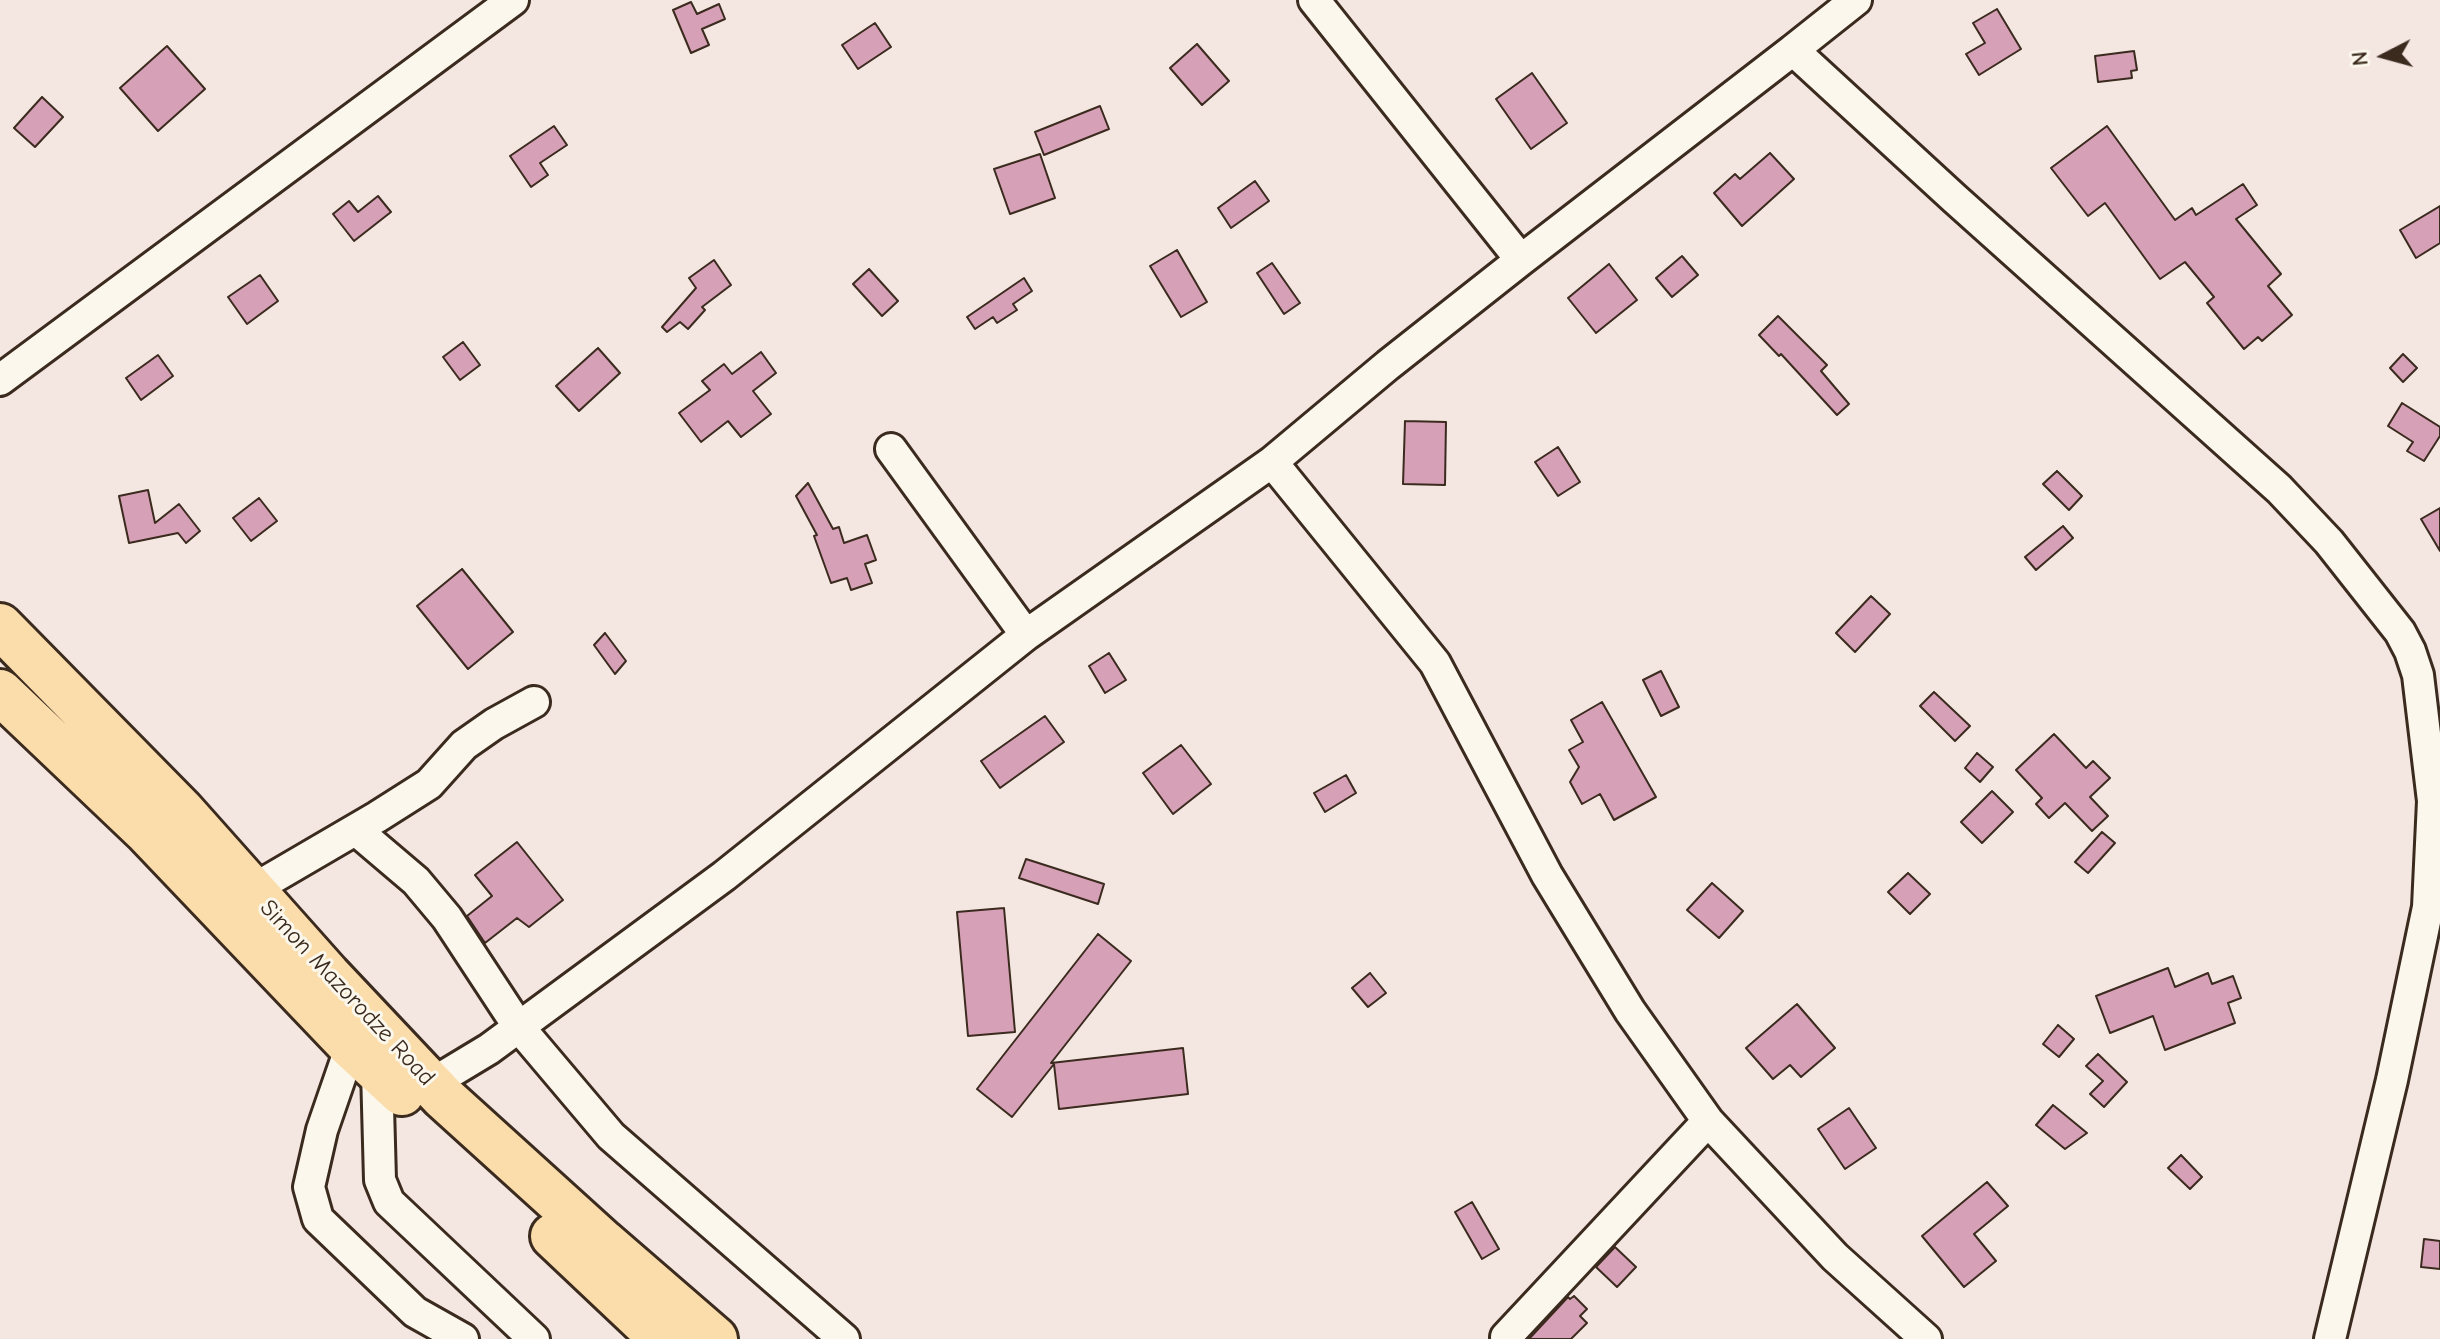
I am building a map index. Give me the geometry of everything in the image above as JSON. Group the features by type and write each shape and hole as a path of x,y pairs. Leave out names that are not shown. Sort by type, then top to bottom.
{"highway":[{"name":"Simon Mazorodze Road","path":"0,626 182,811 328,975 431,1084 603,1242 715,1339"},
{"name":"Simon Mazorodze Road","path":"0,692 147,832 364,1058 662,1339"}],"street":[{"path":"0,380 513,0"},
{"path":"1314,0 1521,260"},
{"path":"431,1084 489,1049 724,876 1026,635 1272,462 1388,365 1856,0"},
{"path":"1793,50 1942,188 2279,489 2329,542 2400,632 2410,651 2418,675 2433,801 2428,907 2392,1080 2330,1339"},
{"path":"891,449 1026,635"},
{"path":"1272,462 1435,663 1547,875 1630,1011 1708,1121 1835,1257 1926,1339"},
{"path":"252,890 429,784 464,745 534,702"},
{"path":"356,830 416,881 447,918 518,1026 611,1136 844,1339"},
{"path":"364,1058 322,1130 309,1187 318,1219 415,1312 463,1339"},
{"path":"364,1058 380,1180 389,1202 534,1339"},
{"path":"1506,1337 1708,1121"}],"building":[{"path":"691,2 697,14 719,4 725,19 702,29 709,45 691,53 673,10"},
{"path":"1997,9 2021,49 1979,75 1966,54 1985,43 1973,23"},
{"path":"875,23 891,47 858,69 842,45"},
{"path":"1197,44 1229,81 1202,105 1170,68"},
{"path":"167,46 205,89 158,131 120,88"},
{"path":"2134,51 2137,70 2131,71 2132,78 2098,82 2095,56"},
{"path":"1532,73 1567,123 1531,149 1496,99"},
{"path":"42,97 63,117 35,147 14,128"},
{"path":"1100,106 1109,129 1044,155 1035,132"},
{"path":"554,126 567,145 540,163 548,175 531,187 510,156"},
{"path":"2107,126 2175,220 2192,208 2196,215 2243,184 2257,205 2236,219 2281,274 2268,286 2292,315 2262,341 2258,337 2244,349 2207,303 2214,297 2185,262 2160,279 2105,203 2088,216 2051,168"},
{"path":"1770,153 1794,179 1742,226 1714,193 1735,174 1740,179"},
{"path":"1040,154 1055,198 1010,214 994,169"},
{"path":"1255,181 1269,201 1231,228 1218,208"},
{"path":"378,196 391,212 354,241 333,214 349,201 358,212"},
{"path":"2440,206 2440,243 2416,258 2400,230"},
{"path":"1177,250 1207,302 1181,317 1150,266"},
{"path":"1682,256 1698,275 1672,297 1656,278"},
{"path":"714,260 731,285 702,307 705,310 688,329 680,322 667,332 662,327 696,288 689,278"},
{"path":"1272,263 1300,303 1284,314 1257,273"},
{"path":"1609,264 1637,300 1596,333 1568,298"},
{"path":"869,269 898,301 882,316 853,284"},
{"path":"260,275 278,301 247,324 228,297"},
{"path":"1024,278 1032,291 1013,304 1017,310 997,323 993,317 975,329 967,317"},
{"path":"1778,316 1827,365 1821,371 1849,404 1837,415 1781,354 1779,356 1759,335"},
{"path":"463,342 480,365 460,380 443,357"},
{"path":"598,348 620,373 579,411 556,386"},
{"path":"761,352 776,373 753,391 771,414 741,437 728,421 701,442 679,413 710,390 702,381 724,364 732,374"},
{"path":"2403,354 2417,368 2403,382 2390,368"},
{"path":"158,355 173,376 141,400 126,378"},
{"path":"2402,403 2440,427 2440,436 2424,461 2407,451 2413,442 2388,426"},
{"path":"1405,421 1446,422 1445,485 1403,484"},
{"path":"1558,447 1580,482 1558,496 1535,462"},
{"path":"2057,471 2082,496 2069,510 2043,484"},
{"path":"808,483 833,529 839,527 844,543 867,535 876,560 865,564 872,583 851,590 847,578 831,583 814,536 817,535 796,496"},
{"path":"148,490 155,523 179,504 200,531 186,543 178,533 129,543 119,496"},
{"path":"259,498 277,521 251,541 233,518"},
{"path":"2440,508 2440,551 2421,519"},
{"path":"2063,526 2073,538 2036,570 2025,557"},
{"path":"462,569 513,632 468,669 417,606"},
{"path":"1871,596 1890,614 1855,652 1836,633"},
{"path":"605,633 626,661 615,674 594,645"},
{"path":"1109,653 1126,680 1105,693 1089,666"},
{"path":"1661,671 1679,707 1661,716 1643,680"},
{"path":"1934,692 1970,726 1955,741 1920,706"},
{"path":"1602,702 1656,797 1614,820 1600,794 1582,804 1570,782 1579,767 1569,750 1583,742 1571,720"},
{"path":"1045,716 1064,742 1000,788 981,761"},
{"path":"2054,734 2086,768 2093,761 2110,778 2090,797 2108,816 2092,831 2065,803 2049,818 2036,804 2042,798 2016,770"},
{"path":"1181,745 1211,784 1173,814 1143,773"},
{"path":"1977,753 1993,767 1980,782 1965,768"},
{"path":"1346,775 1356,793 1325,812 1314,793"},
{"path":"1992,791 2013,812 1982,843 1961,822"},
{"path":"2102,832 2115,843 2088,873 2075,862"},
{"path":"517,842 563,900 529,927 517,918 485,943 467,916 492,896 475,875"},
{"path":"1026,859 1104,884 1098,904 1019,878"},
{"path":"1908,873 1930,894 1910,914 1888,892"},
{"path":"1712,883 1743,911 1719,938 1687,910"},
{"path":"1004,908 1015,1032 968,1036 957,912"},
{"path":"1098,934 1131,961 1051,1063 1183,1048 1188,1094 1059,1109 1054,1064 1012,1117 977,1089"},
{"path":"2168,968 2175,987 2208,973 2212,984 2233,976 2241,998 2228,1003 2235,1023 2165,1050 2153,1016 2110,1033 2096,996"},
{"path":"1370,973 1386,993 1368,1007 1352,988"},
{"path":"1797,1004 1835,1048 1801,1077 1790,1065 1773,1079 1746,1048"},
{"path":"2058,1025 2074,1039 2059,1057 2043,1044"},
{"path":"2098,1054 2127,1082 2104,1107 2090,1094 2103,1081 2086,1066"},
{"path":"2053,1105 2087,1133 2065,1149 2036,1125"},
{"path":"1849,1108 1876,1148 1845,1169 1818,1129"},
{"path":"2181,1155 2202,1177 2190,1189 2168,1168"},
{"path":"1987,1182 2008,1206 1974,1234 1996,1261 1964,1287 1922,1236"},
{"path":"1472,1202 1499,1249 1482,1259 1455,1212"},
{"path":"2424,1239 2440,1241 2440,1269 2421,1267"},
{"path":"1615,1247 1636,1267 1617,1287 1596,1267"},
{"path":"1574,1296 1587,1309 1580,1316 1587,1323 1571,1339 1529,1339 1568,1297"}]}
